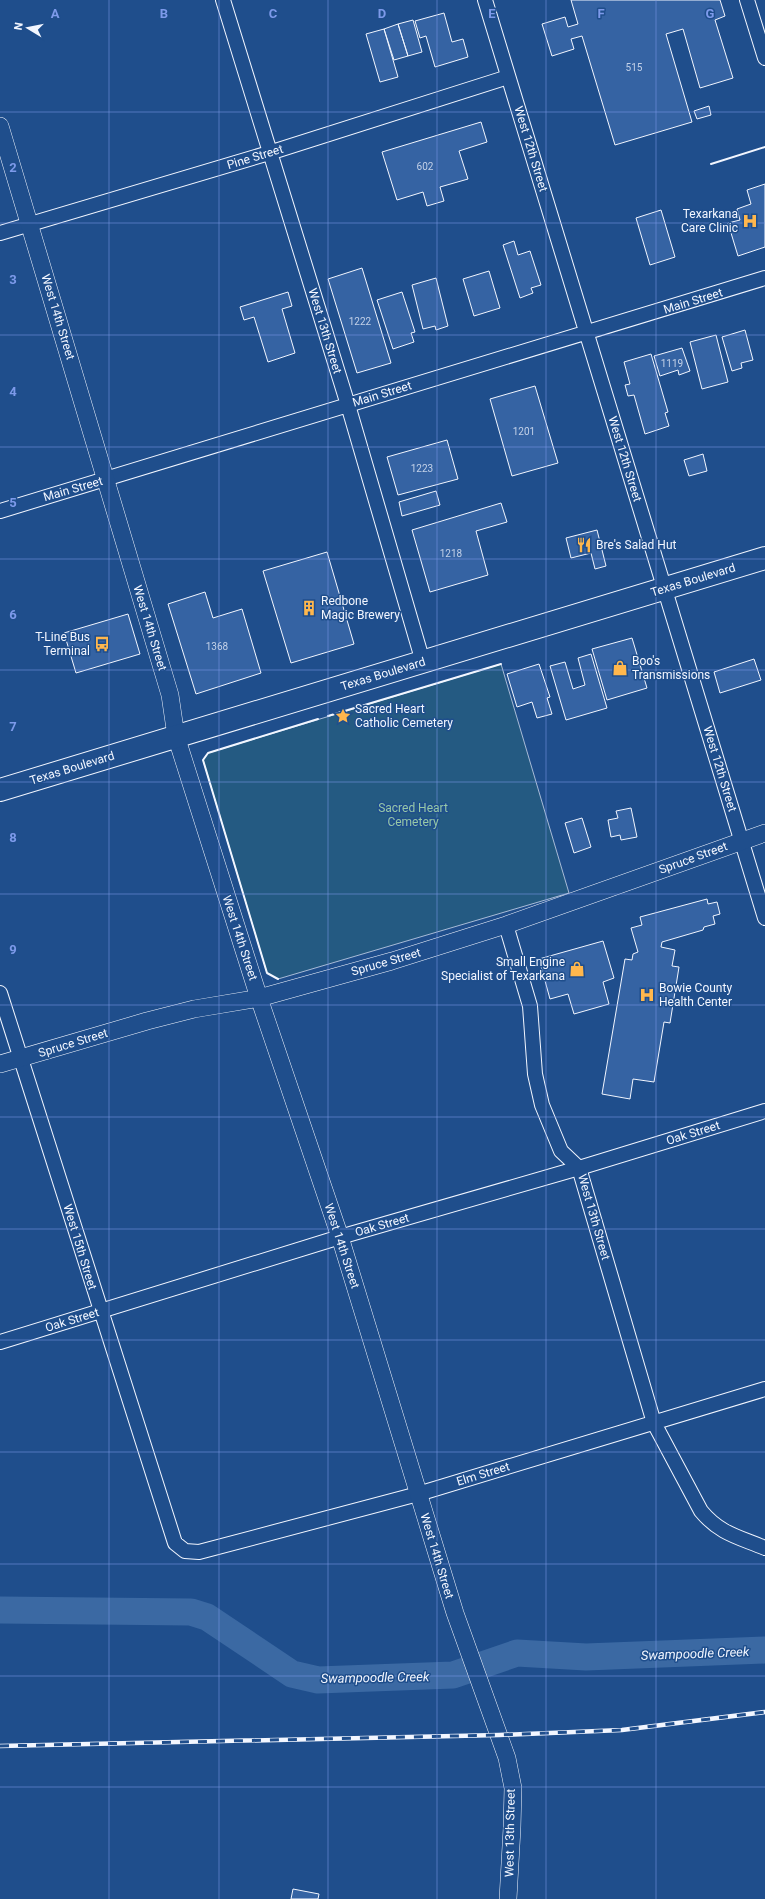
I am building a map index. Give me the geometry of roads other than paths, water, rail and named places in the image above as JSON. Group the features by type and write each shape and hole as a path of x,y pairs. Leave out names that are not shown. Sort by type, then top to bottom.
{"main road":[{"name":"Texas Boulevard","path":"0,790 765,558"}],"street":[{"name":"West 13th Street","path":"223,0 348,405 423,662"},
{"name":"West 12th Street","path":"485,0 588,333 663,589 765,918"},
{"path":"747,0 765,58"},
{"name":"Pine Street","path":"0,233 269,153 508,77"},
{"name":"West 14th Street","path":"0,126 170,695 176,736 259,998 340,1237 418,1494 463,1634 502,1744"},
{"name":"Main Street","path":"0,511 106,480 765,278"},
{"name":"Spruce Street","path":"0,1064 174,1014 259,998 392,962 506,925 765,833"},
{"name":"West 13th Street","path":"506,925 530,1006 535,1074 542,1105 561,1151 579,1168 654,1423 700,1506 701,1511 711,1524 725,1532 765,1548"},
{"name":"West 15th Street","path":"0,992 100,1312 175,1543 185,1551 199,1552"},
{"name":"Oak Street","path":"0,1342 340,1237 579,1168 765,1111"},
{"name":"Elm Street","path":"199,1552 418,1494 765,1389"},
{"name":"West 13th Street","path":"502,1744 507,1758 513,1788 508,1899"}],"waterway":[{"name":"Swampoodle Creek","path":"0,1610 191,1612 207,1617 292,1674 318,1680 453,1675 517,1653 586,1657 765,1650"}],"railway":[{"path":"0,1746 499,1735 622,1730 765,1712"}],"place":[{"name":"Texarkana Care Clinic","path":"750,221"},
{"name":"Bre's Salad Hut","path":"584,545"},
{"name":"Redbone Magic Brewery","path":"309,608"},
{"name":"T-Line Bus Terminal","path":"102,644"},
{"name":"Boo's Transmissions","path":"620,668"},
{"name":"Sacred Heart Catholic Cemetery","path":"343,716"},
{"name":"Small Engine Specialist of Texarkana","path":"577,969"},
{"name":"Bowie County Health Center","path":"647,995"}],"park label":[{"name":"Sacred Heart Cemetery","path":"413,815"}]}
